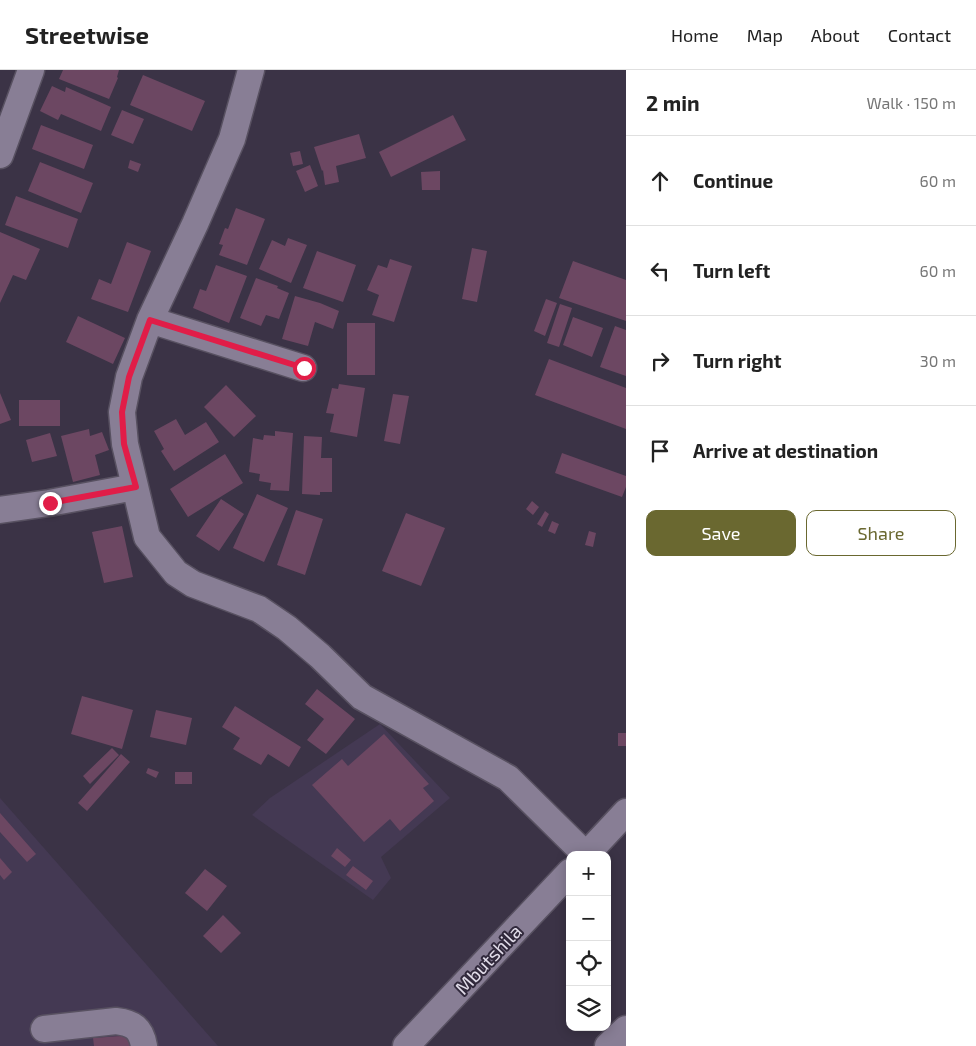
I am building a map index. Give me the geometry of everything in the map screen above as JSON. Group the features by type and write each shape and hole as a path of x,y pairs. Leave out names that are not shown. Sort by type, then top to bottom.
{"street":[{"path":"0,155 31,70"},
{"path":"250,70 232,139 150,320 129,377 122,412 124,444 147,537 176,573 193,584 259,609 287,628 313,650 362,697 508,778 582,851"},
{"path":"150,320 304,368"},
{"path":"0,510 136,487"},
{"path":"590,851 626,812"},
{"name":"Mbutshila","path":"406,1046 566,876"},
{"path":"44,1029 116,1021 126,1022 136,1028 144,1046"},
{"path":"608,1046 626,1030"}],"shaded area":[{"path":"380,724 450,798 381,857 391,878 373,900 252,815 270,798"},
{"path":"0,798 218,1046 0,1046"}],"building":[{"path":"63,70 119,70 118,78 109,99 59,79"},
{"path":"143,75 205,101 192,131 130,105"},
{"path":"52,86 65,92 66,87 111,107 101,131 61,114 58,120 40,111"},
{"path":"122,110 144,119 133,144 111,135"},
{"path":"453,115 466,140 391,177 379,152"},
{"path":"41,125 93,145 84,169 32,149"},
{"path":"359,134 366,158 336,166 339,182 325,185 323,170 314,147"},
{"path":"300,151 303,164 293,166 290,153"},
{"path":"130,160 141,164 138,172 128,168"},
{"path":"40,162 93,183 81,213 28,191"},
{"path":"310,165 318,186 305,192 296,171"},
{"path":"440,171 440,190 422,190 421,172"},
{"path":"16,196 78,219 68,248 5,225"},
{"path":"236,208 265,219 247,265 219,255 223,245 219,244 225,228 228,229"},
{"path":"0,232 40,249 26,280 13,275 0,303"},
{"path":"288,238 307,245 291,283 259,269 272,240 285,246"},
{"path":"127,242 151,251 128,312 91,299 99,279 111,284"},
{"path":"472,248 487,251 477,302 462,299"},
{"path":"317,251 356,265 343,302 303,288"},
{"path":"390,259 412,266 394,322 372,315 379,295 367,290 378,265 387,268"},
{"path":"573,261 626,280 626,321 559,298"},
{"path":"216,265 247,276 229,323 193,308 200,289 206,291"},
{"path":"256,278 278,286 277,288 289,293 279,319 266,315 261,326 240,318"},
{"path":"295,296 339,311 333,329 315,322 308,346 282,339"},
{"path":"546,299 557,303 545,336 534,331"},
{"path":"560,304 572,308 559,347 547,343"},
{"path":"78,316 125,338 113,364 66,342"},
{"path":"573,317 603,328 592,357 563,345"},
{"path":"347,323 375,323 375,375 347,375"},
{"path":"615,326 626,330 626,376 600,367"},
{"path":"549,359 626,388 626,429 535,395"},
{"path":"339,384 365,388 357,437 330,432 334,414 326,413 332,388 338,389"},
{"path":"226,385 256,416 234,437 204,407"},
{"path":"0,393 11,420 0,424"},
{"path":"393,394 409,396 400,444 384,441"},
{"path":"19,400 60,400 60,426 19,426"},
{"path":"176,419 185,435 206,422 219,442 174,471 161,451 164,449 154,431"},
{"path":"89,429 90,436 102,432 109,450 95,455 100,475 73,482 61,436"},
{"path":"275,431 293,433 289,491 270,490 271,483 259,481 260,474 249,472 253,438 263,440 264,435 275,436"},
{"path":"50,433 57,456 32,462 26,440"},
{"path":"304,436 322,437 321,458 332,458 332,492 320,492 320,495 302,494"},
{"path":"562,453 626,476 626,487 622,497 555,473"},
{"path":"225,454 243,483 188,517 170,489"},
{"path":"257,494 288,508 264,562 233,548"},
{"path":"221,499 244,514 219,551 196,536"},
{"path":"532,501 539,507 533,515 526,509"},
{"path":"296,510 323,519 305,575 277,565"},
{"path":"545,511 549,514 542,527 537,524"},
{"path":"406,513 445,528 421,586 382,571"},
{"path":"552,521 559,524 555,534 548,531"},
{"path":"122,526 133,577 104,583 92,532"},
{"path":"589,531 596,533 593,547 585,545"},
{"path":"317,689 355,719 326,754 307,740 324,719 305,704"},
{"path":"82,696 133,710 122,749 71,734"},
{"path":"235,706 301,747 289,767 268,754 261,765 233,749 240,738 222,727"},
{"path":"156,710 192,718 186,745 150,737"},
{"path":"618,733 626,733 626,746 618,746"},
{"path":"384,734 429,784 423,788 434,801 400,831 390,819 364,842 312,785 342,759 348,766"},
{"path":"112,748 119,755 90,784 83,776"},
{"path":"121,754 130,762 87,811 78,803"},
{"path":"148,768 159,772 156,778 146,773"},
{"path":"175,772 192,772 192,784 175,784"},
{"path":"0,813 36,854 27,862 0,832"},
{"path":"337,848 351,860 345,867 331,856"},
{"path":"0,858 12,872 4,880 0,875"},
{"path":"353,866 373,881 366,890 346,875"},
{"path":"205,869 227,886 207,911 185,893"},
{"path":"223,915 241,933 221,953 203,936"},
{"path":"135,1035 136,1046 94,1046 93,1038"}],"route":[{"path":"50,503 136,487 124,444 122,412 129,377 150,320 304,368"}]}
